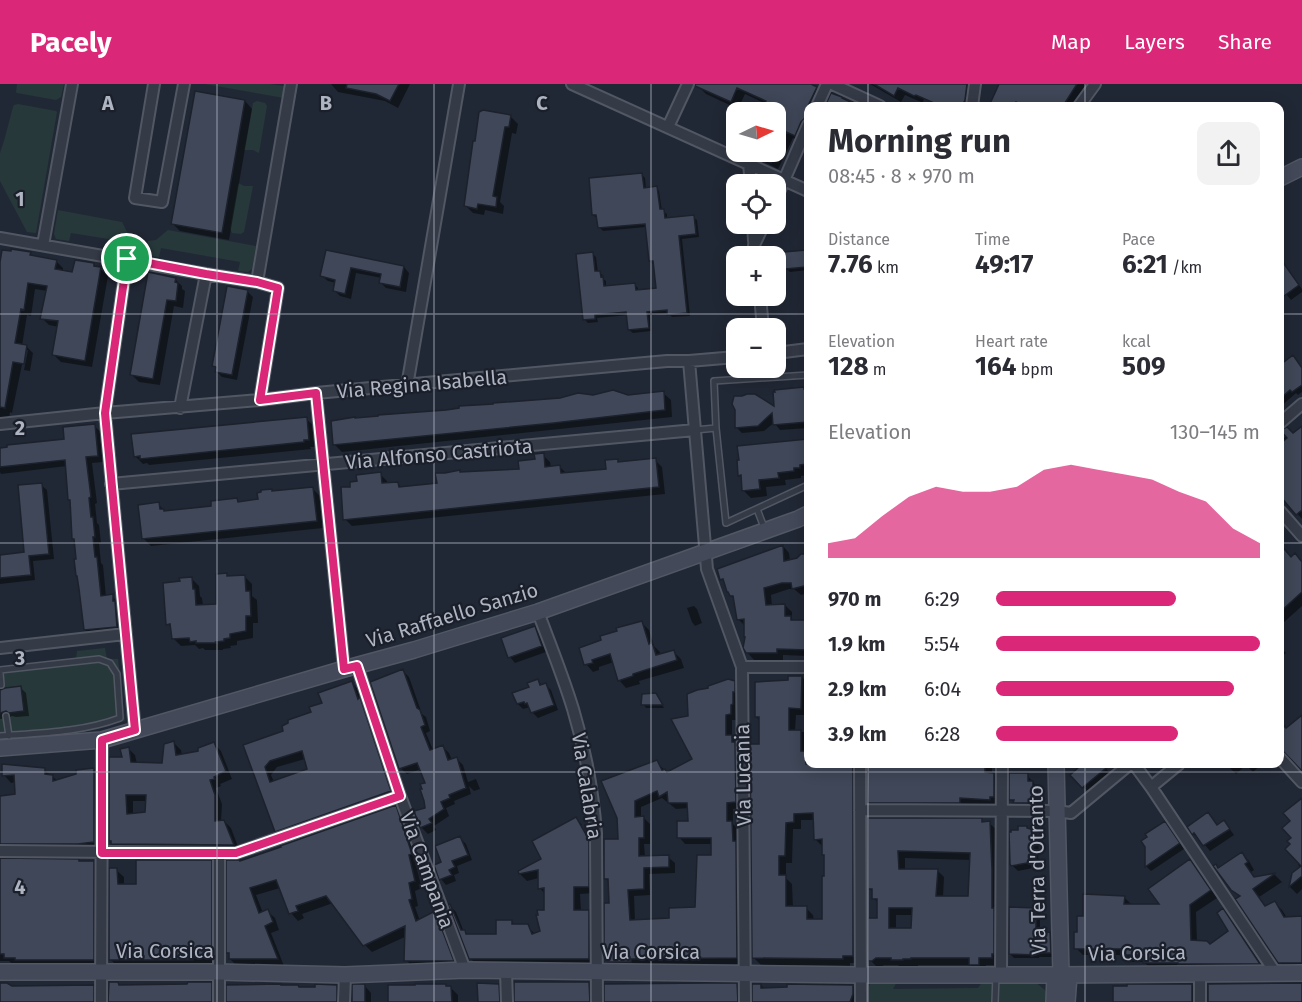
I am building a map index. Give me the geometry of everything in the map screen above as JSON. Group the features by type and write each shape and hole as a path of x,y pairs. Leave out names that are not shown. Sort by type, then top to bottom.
{"street":[{"path":"44,245 72,84"},
{"path":"154,84 135,198 162,202 184,84"},
{"path":"257,282 291,84"},
{"path":"407,386 459,84"},
{"path":"572,84 771,174"},
{"path":"668,127 688,84"},
{"path":"819,102 827,84"},
{"path":"832,84 871,102"},
{"path":"973,102 975,84"},
{"path":"1082,102 1095,84"},
{"path":"786,175 804,134"},
{"path":"749,164 750,174"},
{"path":"1284,176 1302,167"},
{"path":"786,181 804,189"},
{"path":"754,234 754,244"},
{"path":"754,244 759,234"},
{"path":"0,238 257,282 278,288 260,400"},
{"path":"127,259 105,413 135,730"},
{"path":"180,408 206,274"},
{"path":"786,352 804,350"},
{"name":"Via Regina Isabella","path":"0,424 667,361 726,358"},
{"name":"Via Lucania","path":"689,361 707,569 742,667 745,1002"},
{"name":"Via Campania","path":"316,393 322,465 350,668 465,970"},
{"path":"1284,420 1302,404"},
{"name":"Via Alfonso Castriota","path":"111,484 695,430"},
{"path":"1284,515 1302,536"},
{"name":"Via Raffaello Sanzio","path":"4,742 102,740 538,612 705,554 804,516"},
{"name":"Via Calabria","path":"538,612 572,707 589,777 597,833 597,1002"},
{"path":"0,648 125,634"},
{"path":"742,667 804,667"},
{"path":"101,1002 102,740"},
{"path":"1284,761 1300,775"},
{"path":"860,768 861,1002"},
{"path":"998,974 1002,768"},
{"name":"Via Terra d'Otranto","path":"1056,768 1061,975"},
{"path":"860,810 1071,813 1127,768"},
{"path":"1135,768 1151,787 1275,972"},
{"path":"1151,787 1174,768"},
{"path":"0,851 236,853 400,796"},
{"path":"219,853 219,1002"},
{"name":"Via Corsica","path":"0,972 218,972 345,975 465,970 860,975 1302,973"},
{"path":"506,971 507,1002"},
{"path":"1200,973 1200,1002"},
{"path":"344,1002 345,975"},
{"path":"1054,1002 1061,975"},
{"path":"1061,975 1067,1002"}],"lane":[{"path":"786,376 804,375"},
{"path":"754,378 714,381 716,428 726,523 804,487"},
{"path":"695,430 716,428"},
{"path":"757,509 766,531"},
{"path":"2,685 0,672 99,659 110,663 117,674 120,718 103,724 4,742"},
{"path":"4,742 6,716"},
{"path":"0,736 4,742"},
{"path":"995,1002 998,974"}],"shaded area":[{"path":"17,84 64,84 61,97 56,100 17,93"},
{"path":"205,84 270,84 284,86 286,89 284,98"},
{"path":"257,101 267,106 259,153 244,150 253,103"},
{"path":"18,104 57,112 36,233 27,232 0,181 0,153 13,107"},
{"path":"238,183 253,186 244,232 241,234 232,233 230,228"},
{"path":"58,210 122,222 127,232 137,238 135,252 120,251 121,241 71,233 69,241 56,239 54,234"},
{"path":"168,230 256,246 252,269 248,272 238,271 240,262 161,248 159,257 149,256 146,253 148,241 156,240"},
{"path":"105,648 107,659 118,659 125,721 83,731 0,739 0,668 76,659 77,651"},
{"path":"898,980 893,989 978,988 983,981 1034,981 1046,991 1046,1002 869,1002 871,981"}],"building":[{"path":"347,84 399,84 390,101 376,94 346,88"},
{"path":"695,84 811,84 817,87 810,102 804,102 804,119 795,136 786,132 786,102 766,102 737,88 731,102"},
{"path":"874,84 967,84 964,102 932,102 898,88 894,96"},
{"path":"999,84 1077,84 1066,102 991,102"},
{"path":"195,91 245,100 222,233 171,224"},
{"path":"831,93 850,102 827,102"},
{"path":"483,110 511,115 509,127 505,127 493,196 497,197 496,207 478,204 477,209 464,206 473,141 475,141 479,112"},
{"path":"642,173 644,188 657,186 660,209 664,209 665,218 694,215 696,234 679,236 687,313 667,315 667,310 647,312 649,328 628,330 626,312 595,315 595,319 583,320 576,254 593,252 595,271 600,271 601,277 603,276 604,286 635,283 636,290 656,288 653,261 649,261 645,224 598,228 596,215 592,215 589,178"},
{"path":"11,249 57,260 55,269 72,272 75,260 94,263 94,266 101,267 85,361 52,355 58,321 40,319 47,286 28,283 24,310 21,309 15,343 27,345 24,364 13,362 5,408 0,407 0,262 2,250 11,251"},
{"path":"326,250 404,266 400,287 379,283 381,274 351,268 345,294 333,291 335,280 320,276"},
{"path":"804,250 804,267 786,269 786,252"},
{"path":"1284,264 1299,285 1284,296"},
{"path":"148,272 176,278 175,282 178,283 176,301 167,300 153,379 130,375"},
{"path":"227,286 248,290 232,375 215,372 216,367 212,366"},
{"path":"1293,355 1302,368 1302,385 1284,395 1284,362"},
{"path":"804,387 804,422 773,425 772,413 758,426 735,428 735,410 732,404 734,396 755,394 774,406 774,390"},
{"path":"613,390 628,395 664,391 665,410 333,445 331,421 446,410 459,408 459,406 560,398 578,393 593,395"},
{"path":"307,417 309,440 304,440 304,442 140,459 140,456 134,457 131,434"},
{"path":"95,424 98,456 86,457 95,557 97,557 101,596 113,594 117,627 84,630 74,559 76,559 65,460 0,467 0,448 7,447 7,445 64,439 63,427"},
{"path":"1302,426 1302,510 1296,515 1284,501 1284,441 1287,438 1284,435 1284,428 1287,427 1293,433"},
{"path":"804,439 804,464 800,465 800,468 794,468 794,471 778,473 779,478 759,480 760,489 742,491 741,475 738,476 737,446"},
{"path":"544,453 545,467 560,465 561,473 606,469 605,460 618,459 618,462 656,458 659,487 343,520 341,487 350,487 350,482 357,481 356,475 381,472 382,483 398,482 399,487 437,483 435,473 460,470 460,472 519,469 518,461 535,459 534,454"},
{"path":"42,483 49,554 29,556 31,575 0,578 0,555 24,552 18,485"},
{"path":"313,487 317,521 142,539 138,505 159,502 160,509 164,511 211,506 211,501 237,498 238,502 258,499 257,493 261,490"},
{"path":"783,545 784,561 804,554 804,586 792,589 791,583 782,583 764,588 766,605 785,604 785,616 791,616 791,620 804,620 804,650 777,649 777,653 746,653 743,648 744,619 737,620 733,596 727,592 717,569"},
{"path":"1284,549 1291,557 1295,553 1302,562 1302,592 1284,608"},
{"path":"227,573 227,576 245,575 246,591 250,591 251,616 246,616 246,631 230,634 230,638 217,643 190,642 189,638 172,639 170,624 166,625 163,583 192,577 196,605 216,604 216,574"},
{"path":"642,621 649,644 652,642 656,655 674,650 677,660 618,681 610,654 584,665 579,648 601,640 600,636 617,631 616,628"},
{"path":"535,626 542,646 508,658 501,638"},
{"path":"403,669 425,725 421,727 430,750 443,745 448,760 457,757 466,788 449,795 450,798 441,802 444,809 429,819 432,823 420,828 414,811 425,808 420,784 425,783 417,763 399,769 370,682"},
{"path":"788,676 802,676 801,709 789,708 789,730 801,730 804,768 853,768 853,956 843,956 843,959 752,958 750,744 759,744 759,717 755,717 755,682 788,680","holes":["813,813 814,840 822,839 822,855 824,855 822,919 807,919 807,906 786,906 786,875 779,875 779,856 785,856 786,823 794,822 794,814"]},
{"path":"538,679 540,685 546,683 554,705 531,713 527,703 517,704 512,693 529,687 527,683"},
{"path":"728,679 735,681 731,714 726,715 726,735 732,735 732,742 735,742 736,802 727,803 727,821 732,821 733,841 736,841 737,958 631,959 631,962 604,962 604,903 609,903 608,879 604,879 604,839 618,839 617,818 601,781 657,760 662,770 665,769 667,772 692,759 671,719 688,716 687,694 708,688 708,686","holes":["657,791 659,797 667,792 668,803 687,803 688,821 677,821 677,838 711,838 711,855 697,855 695,907 669,908 669,918 630,920 628,890 644,889 644,868 669,867 669,855 639,856 639,838 644,838 644,816 635,817 635,801"]},
{"path":"352,681 358,699 360,697 391,791 275,832 243,745 283,731 282,726 288,723 288,720 311,712 309,707 322,703 318,693","holes":["302,751 307,769 270,782 265,767 270,761"]},
{"path":"21,686 24,711 0,713 0,690"},
{"path":"656,693 663,705 641,705 642,694"},
{"path":"1302,715 1302,771 1284,752 1285,726 1286,728"},
{"path":"174,741 176,755 198,751 198,748 214,742 226,771 210,780 215,795 215,821 224,820 234,845 111,844 109,841 109,757 122,757 120,749 129,747 131,762 162,763 164,744","holes":["126,795 146,795 145,812 127,814"]},
{"path":"2,764 45,768 45,774 53,775 53,781 76,774 76,770 94,768 94,842 0,844 0,796 15,794 14,775 2,776"},
{"path":"867,768 985,768 985,772 994,773 994,797 990,797 990,800 960,798 960,803 868,803"},
{"path":"1078,768 1106,768 1082,788 1070,775"},
{"path":"1009,773 1028,773 1028,781 1033,781 1033,803 1013,803 1014,800 1009,800"},
{"path":"1302,798 1302,876 1289,887 1292,873 1301,866 1285,849 1290,844 1287,841 1291,838 1282,828 1290,821 1283,813"},
{"path":"396,805 412,854 409,855 415,881 409,883 412,899 409,900 416,921 435,911 454,961 404,961 405,926 363,946 326,896 296,906 298,911 289,914 276,880 250,888 259,913 268,909 273,922 265,926 278,959 229,959 229,953 226,953 226,860 240,861"},
{"path":"1208,812 1217,825 1224,820 1230,829 1203,846 1187,827"},
{"path":"576,817 589,840 589,887 574,887 574,910 589,910 589,959 469,959 448,904 461,930 465,930 466,934 496,934 496,920 512,920 512,924 528,924 532,934 540,931 536,915 538,915 537,910 544,910 544,888 538,889 538,870 519,874 518,871 541,859 532,841"},
{"path":"868,818 982,818 982,822 990,821 992,908 994,908 994,954 992,958 979,958 979,965 969,965 969,958 891,960 891,958 876,958 868,961 868,918 877,918 877,899 872,899 872,889 868,889","holes":["898,851 970,853 968,896 936,896 938,869 899,869","889,908 912,908 911,928 889,928"]},
{"path":"1165,821 1180,843 1145,867 1145,847 1141,841 1147,837 1145,834"},
{"path":"1018,826 1027,826 1034,830 1033,862 1011,866 1009,832 1018,830"},
{"path":"460,836 468,855 452,861 455,867 449,870 452,875 439,880 434,865 441,862 435,846"},
{"path":"1242,852 1248,862 1245,864 1254,877 1276,873 1253,889 1265,906 1275,901 1284,917 1302,916 1302,963 1278,963 1235,899 1240,896 1231,890 1213,866 1216,864 1218,868"},
{"path":"0,858 94,861 94,960 15,960 15,958 4,958 4,954 0,954"},
{"path":"1190,859 1211,890 1190,905 1191,940 1207,941 1210,944 1228,931 1217,913 1223,908 1260,964 1143,963 1143,955 1123,955 1123,949 1074,949 1077,916 1083,916 1083,894 1125,896 1124,904 1159,904 1148,889"},
{"path":"136,860 212,860 212,953 210,953 210,958 109,960 109,868 117,868 118,884 136,884"},
{"path":"1009,907 1036,908 1036,933 1050,932 1051,953 1009,954"},
{"path":"109,982 118,982 119,985 212,982 212,1002 108,1002"},
{"path":"514,982 589,982 590,1002 514,1002"},
{"path":"0,983 12,986 94,985 94,1002 0,1002"},
{"path":"477,983 499,984 500,1002 478,1002"},
{"path":"737,983 738,1002 604,1002 604,984"},
{"path":"1302,983 1302,1002 1208,1002 1208,984"},
{"path":"315,984 337,985 337,1002 226,1002 226,985 298,985 299,987 315,987"},
{"path":"352,984 365,984 365,1002 352,1002"},
{"path":"752,984 761,984 761,988 787,987 787,984 853,985 853,994 850,1002 752,1002"},
{"path":"1127,984 1192,984 1192,1002 1113,1002 1113,986 1127,986"},
{"path":"388,985 451,986 452,1002 388,1002"}],"route":[{"path":"127,259 257,282 278,288 260,400 316,393 344,669 357,666 400,796 236,853 102,853 102,740 135,730 105,413 127,259"}]}
